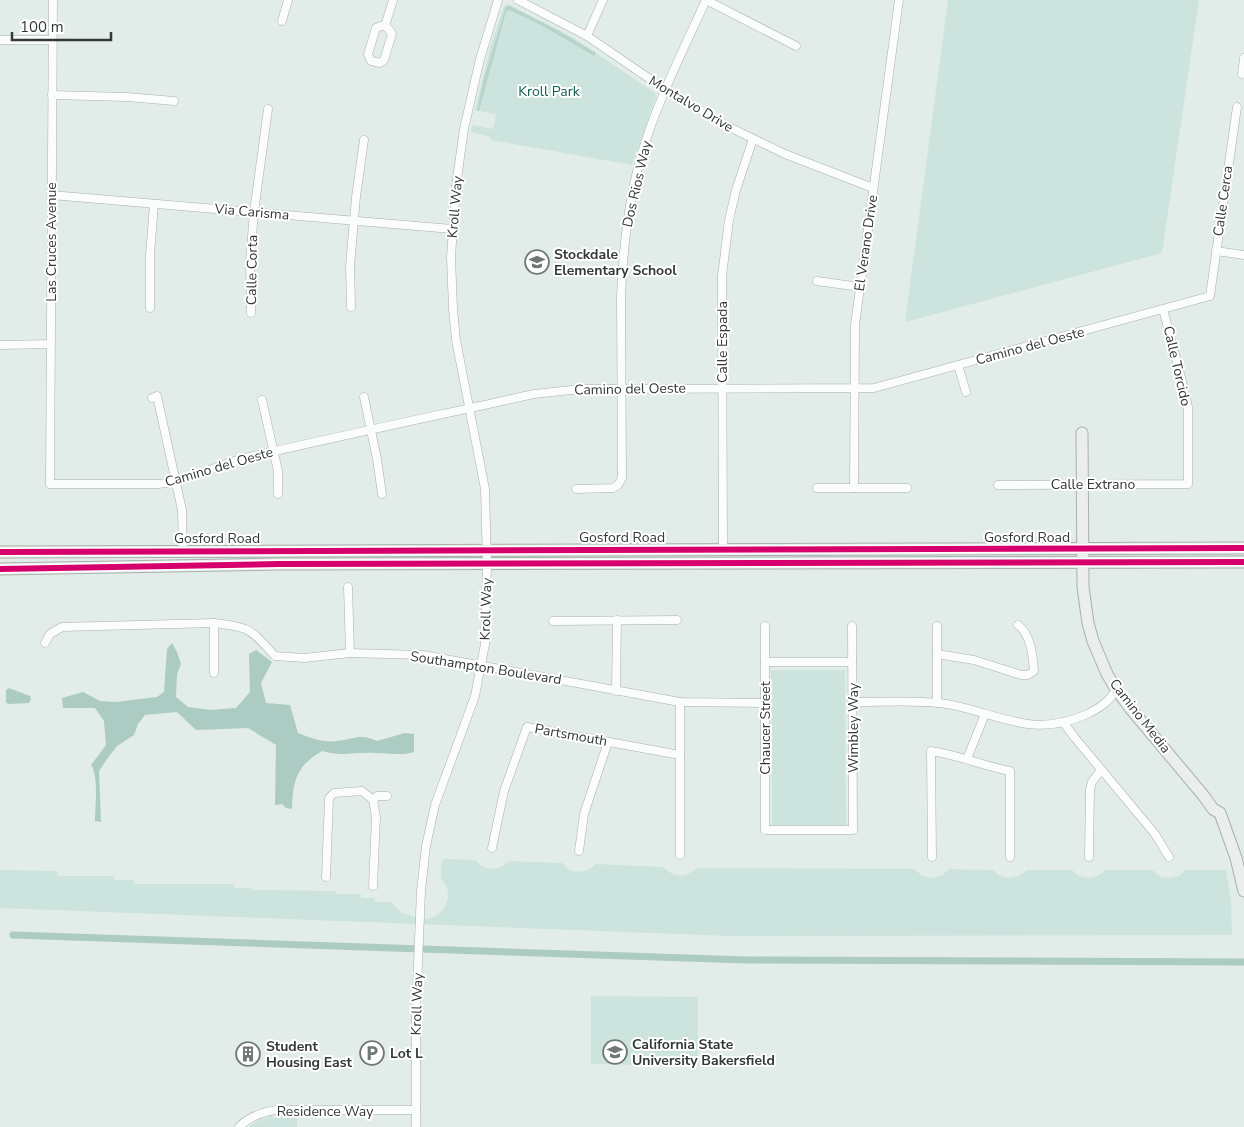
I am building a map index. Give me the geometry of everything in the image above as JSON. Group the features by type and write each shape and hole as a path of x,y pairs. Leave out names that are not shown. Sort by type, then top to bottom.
{"main road":[{"name":"Camino Media","path":"1082,433 1082,563 1085,605 1090,632 1099,657 1116,690 1203,794 1213,809 1220,813 1236,858 1244,891"},
{"name":"Gosford Road","path":"0,552 1244,548"},
{"name":"Gosford Road","path":"0,569 279,564 1244,562"}],"street":[{"name":"Las Cruces Avenue","path":"50,484 53,0"},
{"path":"282,21 288,0"},
{"path":"385,26 393,0"},
{"name":"Kroll Way","path":"416,1127 416,1012 419,938 421,892 429,825 441,784 468,717 482,666 487,622 488,564 485,490 461,372 453,308 451,257 459,157 469,101 498,0"},
{"name":"Montalvo Drive","path":"518,0 587,36 696,109 753,139 814,166 873,188"},
{"path":"587,36 603,0"},
{"path":"706,0 796,46"},
{"name":"Dos Rios Way","path":"576,489 613,488 618,485 622,478 622,271 628,218 641,158 666,90 706,0"},
{"name":"El Verano Drive","path":"854,488 854,349 873,188 900,0"},
{"path":"385,26 392,34 384,60 380,62 371,61 368,54 376,28 385,26"},
{"path":"0,40 52,40"},
{"path":"1242,74 1244,58"},
{"path":"52,95 127,97 174,101"},
{"name":"Calle Cerca","path":"1210,296 1237,107"},
{"name":"Calle Corta","path":"251,313 250,261 254,212 268,109"},
{"name":"Calle Espada","path":"723,550 722,290 724,248 736,190 753,139"},
{"path":"352,307 350,266 353,220 364,140"},
{"name":"Via Carisma","path":"52,195 452,228"},
{"path":"150,308 150,255 154,204"},
{"path":"1216,251 1244,255"},
{"path":"816,281 860,287"},
{"name":"Camino del Oeste","path":"50,484 158,484 176,482 240,459 469,408 557,391 854,388 883,386 1210,296"},
{"name":"Calle Torcido","path":"1163,309 1188,407 1188,484"},
{"path":"0,345 51,344"},
{"path":"958,365 966,392"},
{"path":"152,398 157,396 182,510 183,551"},
{"path":"364,397 382,494"},
{"path":"262,400 278,471 278,494"},
{"name":"Calle Extrano","path":"998,484 1188,484"},
{"path":"817,488 907,488"},
{"path":"348,587 350,653"},
{"path":"553,620 677,620"},
{"path":"616,691 617,620"},
{"path":"214,623 214,673"},
{"name":"Southampton Boulevard","path":"46,643 50,634 62,627 214,623 238,626 252,631 275,656 304,658 350,653 422,655 680,702 765,703"},
{"path":"937,654 974,660 1010,672 1028,675 1034,671 1032,656 1028,638 1018,625"},
{"name":"Chaucer Street","path":"764,626 765,830"},
{"name":"Wimbley Way","path":"765,830 853,830 852,626"},
{"path":"937,626 937,703"},
{"path":"765,662 852,662"},
{"path":"852,702 954,705 1004,720 1042,725 1063,722 1083,716 1102,706 1112,698 1116,690"},
{"path":"680,702 680,855"},
{"path":"966,759 984,714"},
{"path":"1063,722 1155,834 1169,857"},
{"name":"Partsmouth","path":"492,848 504,791 527,727 680,755"},
{"path":"579,851 584,814 608,742"},
{"path":"932,857 931,751 947,753 983,765 1010,771 1010,857"},
{"path":"1089,857 1090,789 1092,782 1101,770"},
{"path":"326,877 328,798 334,793 362,790 373,800 376,817 373,886"},
{"path":"373,800 377,796 387,796"},
{"name":"Residence Way","path":"238,1127 260,1114 276,1110 416,1110"}],"green space":[{"path":"948,0 1199,0 1162,253 905,322"},
{"name":"Kroll Park","path":"508,4 572,37 655,93 656,96 632,165 491,140 491,137 471,132 472,125 493,129 496,114 475,110 491,45 504,6"},
{"path":"771,670 845,670 846,825 772,825"},
{"path":"443,859 475,860 479,864 491,869 505,865 509,861 562,863 569,870 579,872 588,870 596,864 663,867 675,875 688,874 697,868 915,869 922,876 931,878 941,876 949,869 993,870 1000,876 1009,878 1019,876 1027,870 1072,870 1079,876 1089,878 1098,876 1106,870 1152,870 1161,877 1169,878 1179,876 1186,870 1226,870 1231,900 1232,935 731,936 0,908 0,870 57,871 58,876 114,876 114,880 134,880 134,884 234,884 234,888 252,888 252,890 336,891 337,894 361,894 361,898 374,898 375,902 391,902 403,914 425,919 440,913 448,899 446,885 441,878"},
{"path":"591,996 698,997 698,1066 591,1064"},
{"path":"273,1116 274,1118 279,1116 297,1116 297,1127 248,1127 260,1120"}],"shaded area":[{"path":"506,6 510,6 559,31 596,53 594,56 541,25 509,10 506,12 479,111 477,111 484,78"},
{"path":"172,643 181,664 177,674 176,697 188,707 210,710 236,708 250,692 249,654 256,650 272,662 261,683 266,703 290,705 298,733 317,740 327,741 366,737 377,741 405,733 414,734 414,752 399,754 342,754 322,751 306,762 301,769 293,790 292,809 286,808 282,804 275,805 276,745 248,728 196,730 177,712 145,715 138,724 134,735 117,746 99,771 101,822 95,821 96,784 91,765 106,745 104,721 95,708 63,708 62,698 83,692 100,701 116,702 157,697 164,692 167,649"},
{"path":"9,688 30,696 29,703 8,704 6,702 6,690"}],"waterway":[{"path":"13,935 746,960 1244,962"}],"cycle path":[{"path":"0,552 1244,548"},
{"path":"0,569 279,564 1244,562"}],"place":[{"name":"Stockdale Elementary School","path":"537,262"},
{"name":"California State University Bakersfield","path":"615,1052"},
{"name":"Lot L","path":"372,1053"},
{"name":"Student Housing East","path":"248,1054"}]}
